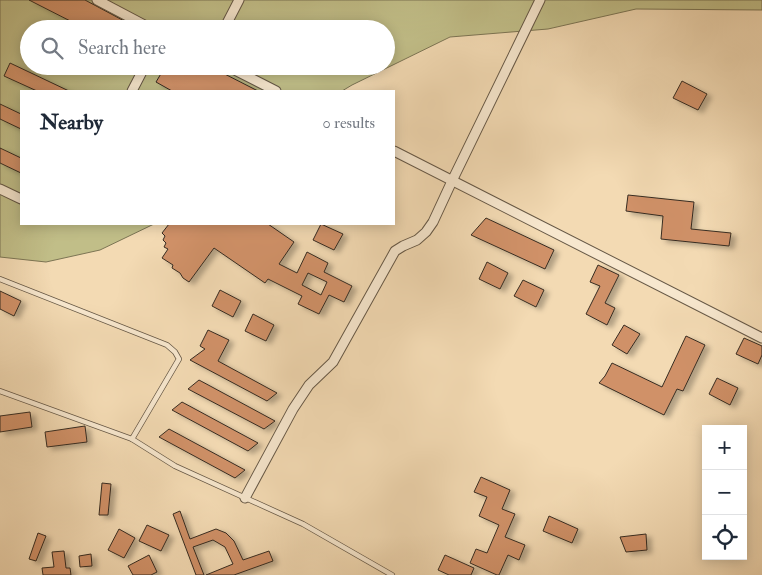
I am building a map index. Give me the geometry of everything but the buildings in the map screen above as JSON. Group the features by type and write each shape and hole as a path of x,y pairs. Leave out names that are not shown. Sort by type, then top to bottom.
{"street":[{"path":"97,0 135,20"},
{"path":"229,20 239,0"},
{"path":"245,498 293,409 309,385 333,362 386,264 395,251 417,240 433,222 540,0"},
{"path":"133,90 140,75"},
{"path":"245,75 274,90"},
{"path":"395,152 762,338"},
{"path":"0,189 20,199"}],"lane":[{"path":"0,279 168,345 175,352 179,359 132,439"},
{"path":"0,391 132,439 175,466 303,524 392,575"}],"shaded area":[{"path":"0,0 762,0 762,10 636,9 548,29 450,37 395,64 395,20 20,20 20,75 372,75 344,90 20,90 20,225 152,225 100,250 46,262 0,257"}]}
